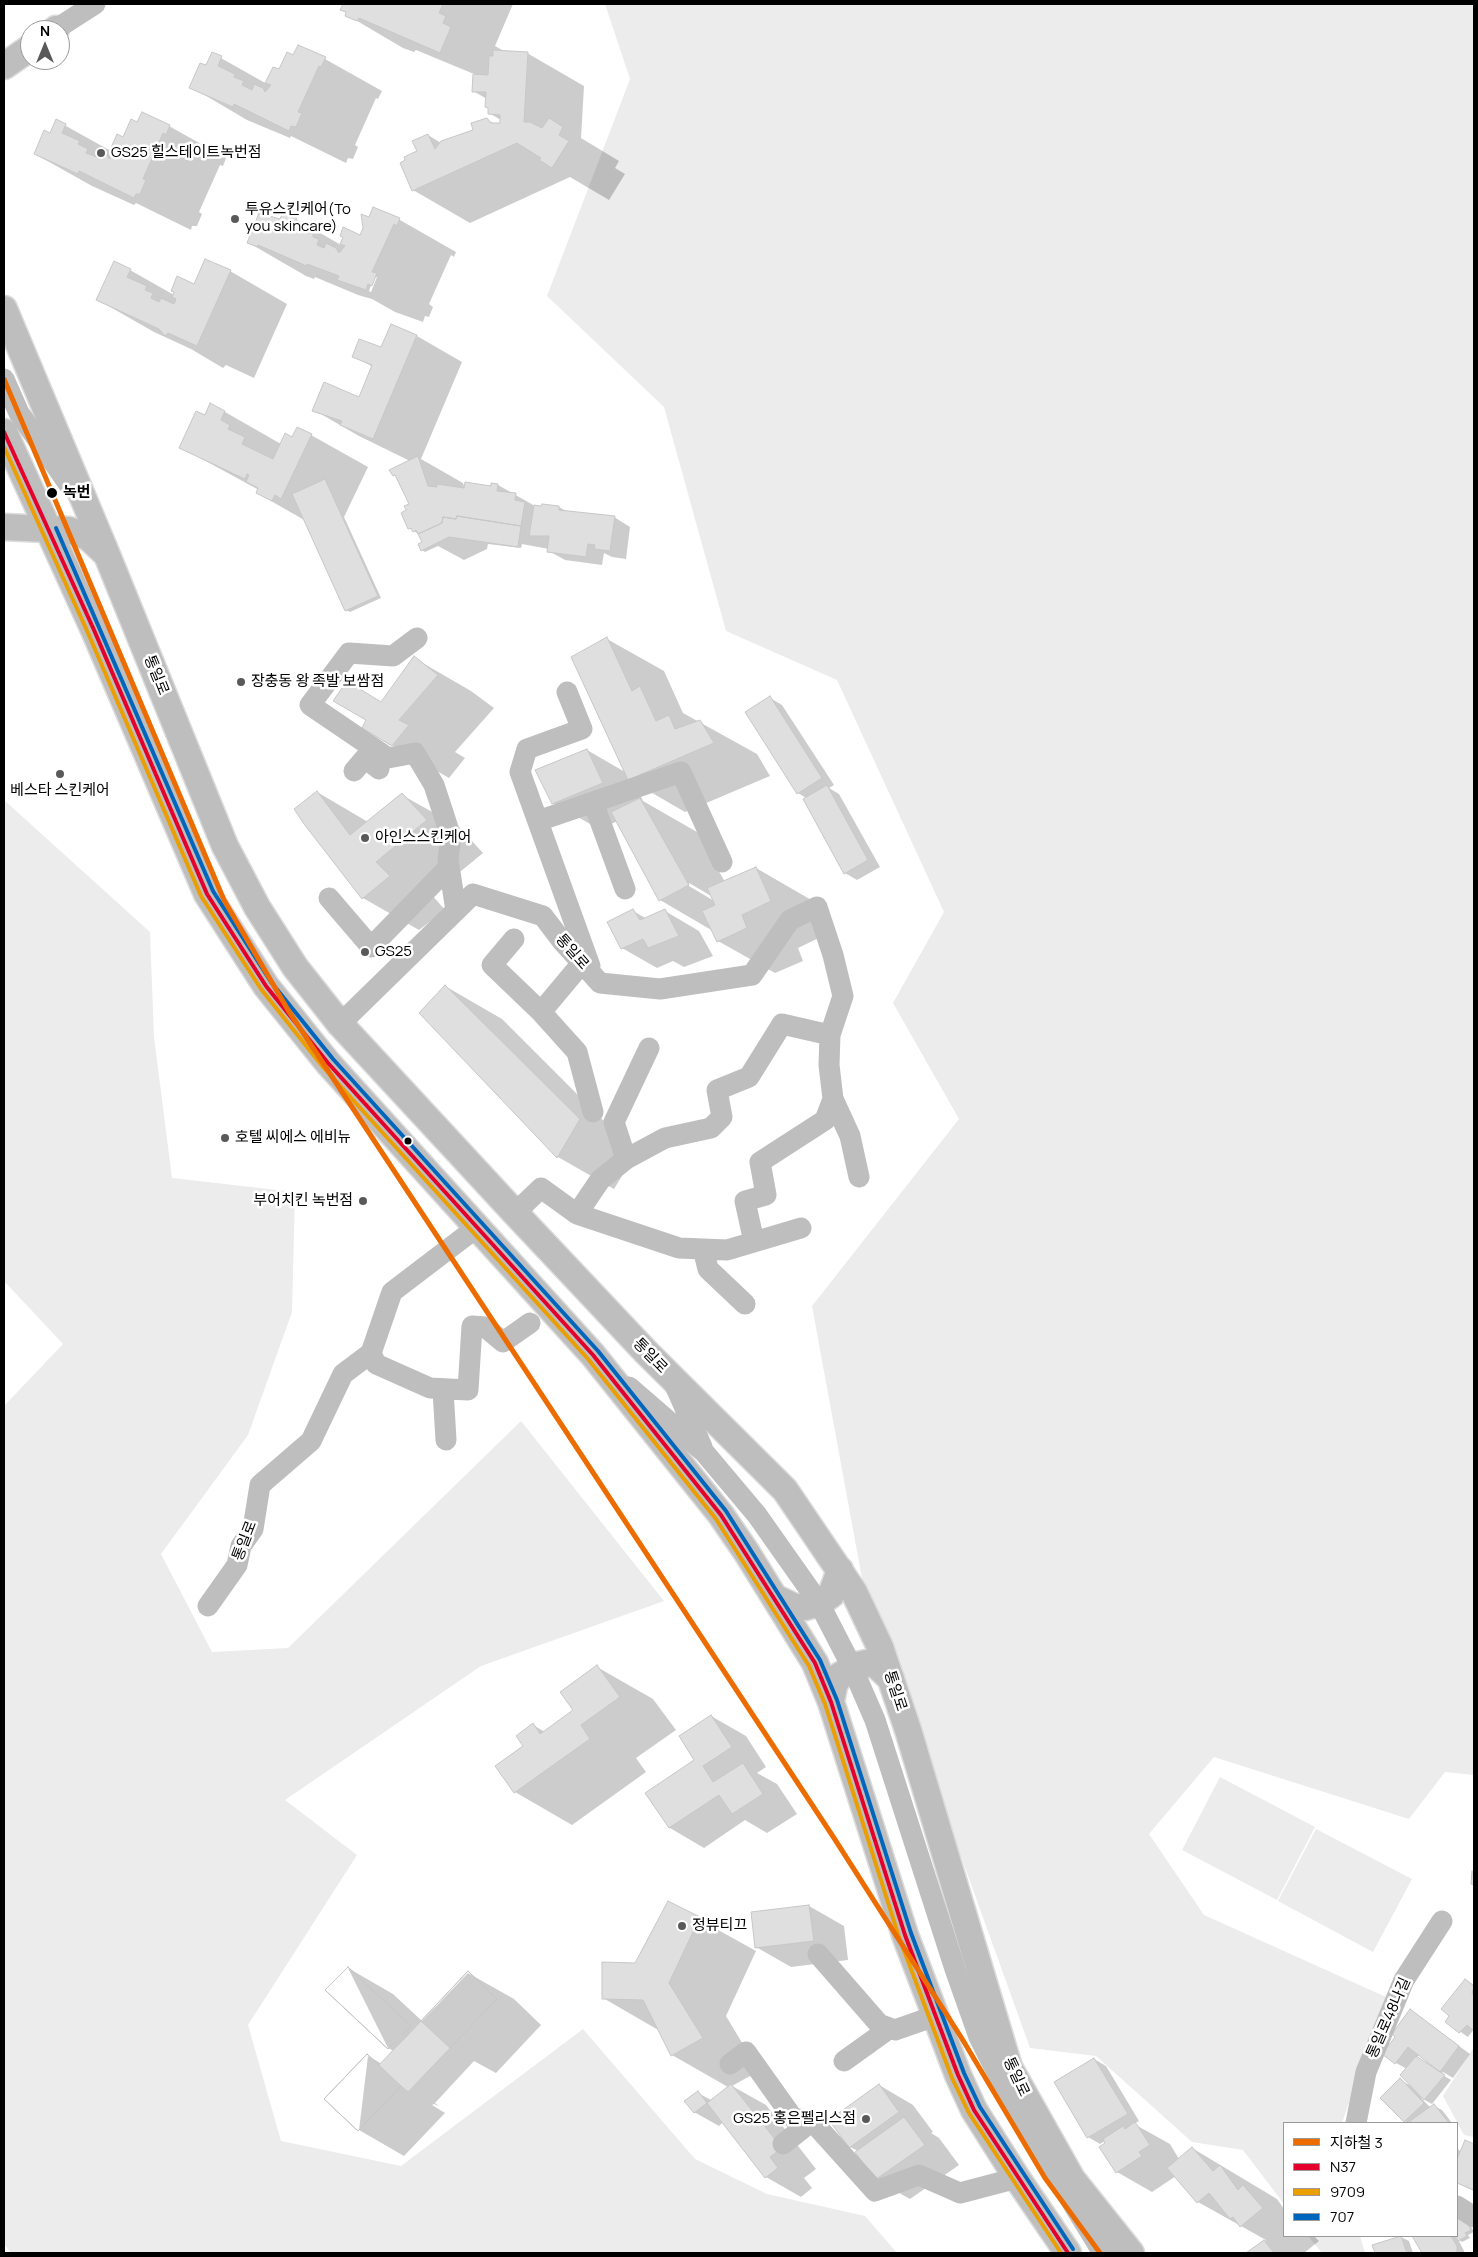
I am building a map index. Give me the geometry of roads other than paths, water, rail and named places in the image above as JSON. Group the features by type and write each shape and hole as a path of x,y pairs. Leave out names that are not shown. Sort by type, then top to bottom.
{"main road":[{"path":"4,54 20,47"},
{"path":"4,66 20,55"},
{"name":"통일로","path":"4,308 225,846 257,907 295,966 340,1024 515,1214 672,1378 785,1490 854,1592 874,1631 891,1679 1009,2066 1072,2179 1131,2253"},
{"path":"4,432 50,530 207,894 266,986 328,1063 593,1355 721,1515 776,1598 815,1663 831,1702 905,1935 958,2075 974,2110 1068,2253"},
{"path":"4,527 69,530 88,537 107,555"},
{"path":"776,1598 794,1607 805,1607 819,1603 831,1595 840,1570"},
{"path":"831,1702 834,1686 839,1676 852,1668 867,1663 876,1665 891,1679"}],"street":[{"path":"70,20 95,4"},
{"path":"4,379 19,413 87,510"},
{"path":"417,638 393,656 349,653 310,704 372,770 415,753 434,785 452,837 448,859 456,911"},
{"path":"540,1012 587,969 520,772 527,749 582,729 567,692"},
{"path":"538,821 681,772 722,862"},
{"path":"593,802 625,889"},
{"path":"329,898 371,947 449,867"},
{"name":"통일로","path":"340,1024 473,894 543,916 600,983 660,989 752,975 790,920 817,907 843,996 830,1035 829,1065 833,1099 850,1136 859,1177"},
{"path":"514,939 492,965 577,1052 593,1112"},
{"path":"577,1214 600,1180 626,1158 665,1138 711,1128 722,1117 717,1090 750,1077 782,1024 830,1035"},
{"path":"626,1158 614,1122 649,1048"},
{"path":"754,1242 745,1201 766,1195 760,1162 825,1120 833,1099"},
{"path":"515,1214 541,1188 577,1214 679,1248 727,1250 801,1228"},
{"path":"476,1228 392,1292 371,1353 376,1364 430,1388 468,1390 472,1326 485,1327 502,1342 530,1323"},
{"path":"702,1249 708,1269 745,1304"},
{"name":"통일로","path":"208,1606 237,1565 241,1546 253,1529 260,1485 312,1441 343,1374 371,1353"},
{"path":"593,1355 704,1452 757,1515 819,1603 852,1668 875,1720 955,1969 979,2036 1018,2114 1103,2253"},
{"path":"672,1378 704,1452"},
{"path":"443,1390 446,1440"},
{"path":"930,1889 997,2029"},
{"name":"통일로48나길","path":"1356,2122 1366,2072 1400,1989 1442,1920"},
{"path":"818,1954 879,2024 895,2030 935,2016"},
{"path":"844,2061 890,2028"},
{"path":"730,2064 746,2052 793,2118 812,2121 875,2191 918,2175 960,2193 1017,2178"},
{"path":"783,2144 812,2121"},
{"path":"1458,2207 1474,2218"}],"metro line":[{"name":"3","path":"4,379 224,900 288,1010 834,1838 961,2037 1045,2178 1100,2253"}],"place":[{"name":"GS25 힐스테이트녹번점","path":"101,153"},
{"name":"투유스킨케어(To you skincare)","path":"235,219"},
{"name":"녹번","path":"52,493"},
{"name":"장충동 왕 족발 보쌈점","path":"241,682"},
{"name":"베스타 스킨케어","path":"60,774"},
{"name":"아인스스킨케어","path":"365,838"},
{"name":"GS25","path":"365,952"},
{"name":"호텔 씨에스 에비뉴","path":"225,1138"},
{"name":"부어치킨 녹번점","path":"363,1201"},
{"name":"정뷰티끄","path":"682,1926"},
{"name":"GS25 홍은펠리스점","path":"866,2119"}]}
